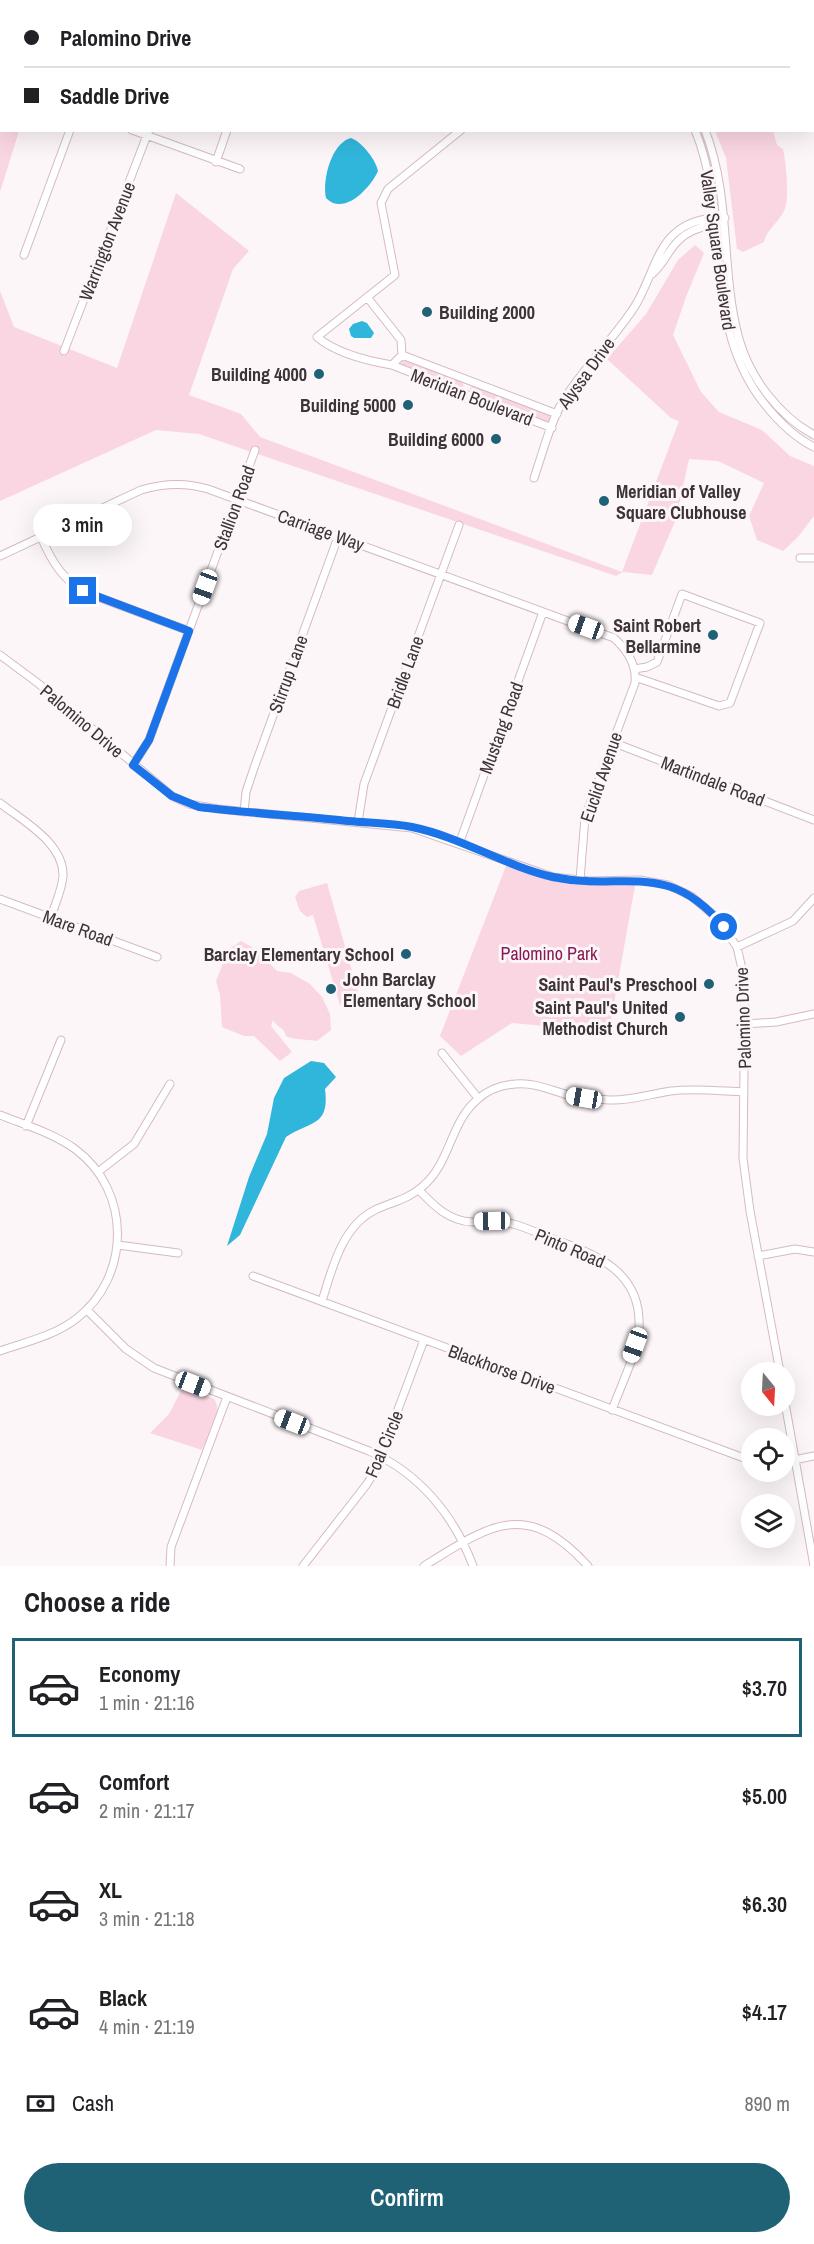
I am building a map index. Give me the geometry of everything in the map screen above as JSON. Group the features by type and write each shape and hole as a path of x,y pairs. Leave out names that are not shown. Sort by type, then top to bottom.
{"street":[{"path":"24,255 69,132"},
{"path":"216,162 225,132"},
{"name":"Meridian Boulevard","path":"458,132 383,196 382,208 395,275 317,337 328,346 392,366 552,428"},
{"name":"Valley Square Boulevard","path":"696,132 709,172 725,318 738,362 772,414 798,437 814,447"},
{"name":"Valley Square Boulevard","path":"706,132 717,164 725,218 732,295 741,345 772,399 795,423 814,435"},
{"path":"148,133 216,162 240,169"},
{"name":"Warrington Avenue","path":"64,351 148,133"},
{"name":"Alyssa Drive","path":"534,478 563,400 634,308 656,262 672,237 695,221 725,218"},
{"name":"Meridian Boulevard","path":"367,297 401,340 402,355 392,366"},
{"name":"Meridian Boulevard","path":"402,355 557,414"},
{"name":"Stallion Road","path":"133,765 149,740 255,450"},
{"name":"Carriage Way","path":"0,556 135,493 154,486 188,484 202,487 614,638 626,650 633,666"},
{"name":"Bridle Lane","path":"358,822 364,784 459,525"},
{"path":"41,537 55,566 75,586 90,594 189,631"},
{"name":"Stirrup Lane","path":"244,812 246,792 251,776 338,537"},
{"path":"800,558 814,558"},
{"path":"633,666 646,667 657,662 682,594 760,623 730,703 719,706 635,677"},
{"name":"Mustang Road","path":"459,844 543,612"},
{"name":"Palomino Drive","path":"0,655 39,684 162,789 183,802 199,807 412,828 541,874 580,880 640,880 668,885 699,902 716,917 737,947 745,982 743,1158 758,1256 778,1362"},
{"name":"Euclid Avenue","path":"580,880 585,817 635,677 633,666"},
{"name":"Martindale Road","path":"612,742 814,820"},
{"path":"0,803 51,845 60,859 63,878 51,917"},
{"path":"737,947 793,921 814,898"},
{"name":"Mare Road","path":"0,899 157,957"},
{"path":"745,1023 789,1020 814,1014"},
{"path":"26,1126 62,1040"},
{"path":"442,1053 478,1098"},
{"path":"98,1172 134,1144 170,1084"},
{"path":"322,1301 345,1240 354,1225 375,1210 403,1200 419,1190 436,1172 446,1156 459,1122 478,1098 496,1088 516,1084 536,1085 572,1096 610,1100 627,1100 682,1090 744,1092"},
{"path":"0,1115 56,1138 76,1149 98,1172 108,1188 118,1223 118,1245 113,1268 106,1284 87,1310 52,1333 0,1351"},
{"name":"Pinto Road","path":"419,1190 449,1216 464,1221 500,1222 522,1227 590,1252 616,1270 629,1287 634,1299 639,1326 635,1345 612,1410"},
{"path":"118,1245 178,1253"},
{"path":"758,1256 795,1249 814,1252"},
{"name":"Blackhorse Drive","path":"253,1276 741,1457"},
{"path":"87,1310 118,1342 143,1362 172,1377 381,1456 407,1473 428,1491 444,1512 473,1566"},
{"name":"Foal Circle","path":"303,1566 367,1484 381,1456 424,1340"},
{"path":"170,1566 171,1547 227,1397"},
{"path":"788,1416 814,1566"},
{"path":"796,1460 814,1456"},
{"path":"424,1566 482,1531 498,1526 526,1526 557,1537 588,1566"}],"green space":[{"path":"0,132 19,132 0,192"},
{"path":"715,132 773,132 777,145 783,149 787,190 784,211 764,242 743,252 737,249 726,158"},
{"path":"176,193 249,251 233,269 189,395 241,414 260,437 622,572 679,421 671,418 607,359 646,314 678,260 695,245 704,253 673,335 701,392 719,412 762,430 790,456 814,466 814,516 798,537 783,551 757,540 749,516 764,483 718,461 689,459 676,519 652,575 623,572 616,576 199,434 156,430 0,501 0,291 14,327 117,368"},
{"path":"405,359 461,380 464,386 460,389 401,365"},
{"path":"473,386 550,414 552,419 546,422 471,393 470,388"},
{"name":"Palomino Park","path":"508,861 553,877 636,880 609,1032 512,1023 461,1056 440,1036"},
{"path":"327,883 360,999 340,1005 313,915 307,917 300,911 295,897 299,891"},
{"path":"241,941 257,950 277,971 291,973 310,984 322,997 330,1014 331,1030 317,1041 291,1038 286,1036 273,1020 271,1026 292,1052 280,1061 254,1036 244,1036 222,1027 220,995 216,981 228,950"},
{"path":"183,1387 214,1399 217,1404 214,1424 202,1450 150,1433 169,1414"}],"water":[{"path":"351,138 360,143 368,152 378,171 369,185 356,198 341,204 333,203 326,198 327,173 338,147"},
{"path":"362,321 367,323 374,333 371,338 351,336 349,329 353,324"},
{"path":"311,1061 324,1063 336,1077 325,1089 326,1101 321,1117 286,1137 240,1235 227,1246 249,1177 267,1134 274,1098 284,1078"}],"place":[{"name":"Building 2000","path":"427,312"},
{"name":"Building 4000","path":"319,374"},
{"name":"Building 5000","path":"408,405"},
{"name":"Building 6000","path":"496,439"},
{"name":"Meridian of Valley Square Clubhouse","path":"604,501"},
{"name":"Saint Robert Bellarmine","path":"713,635"},
{"name":"Barclay Elementary School","path":"406,954"},
{"name":"Saint Paul's Preschool","path":"709,984"},
{"name":"John Barclay Elementary School","path":"331,989"},
{"name":"Saint Paul's United Methodist Church","path":"680,1017"}],"route":[{"path":"83,591 189,631 149,740 133,765 162,789 183,802 199,807 403,826 432,833 541,874 589,881 656,882 691,896 707,908 724,927"}]}
